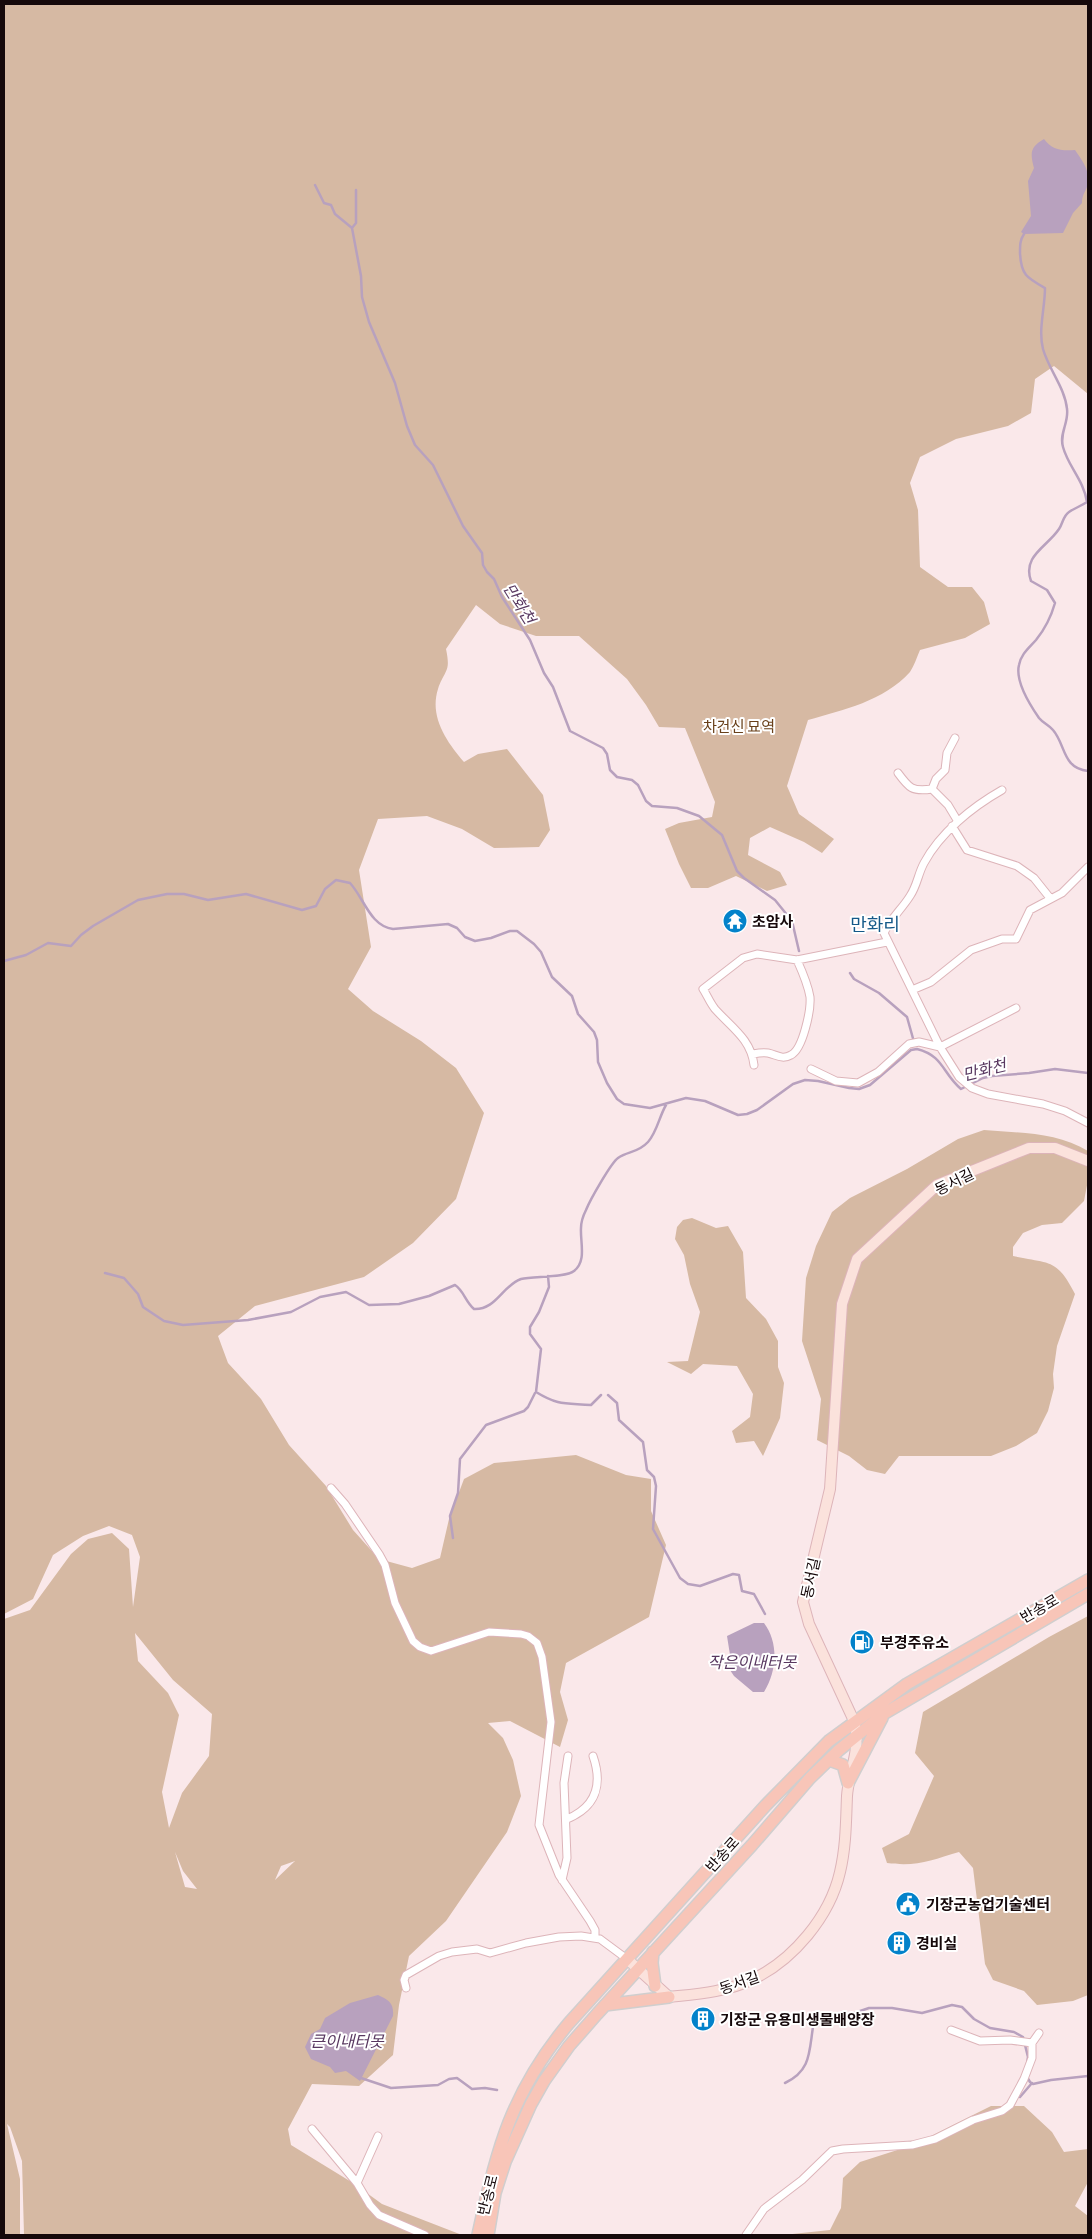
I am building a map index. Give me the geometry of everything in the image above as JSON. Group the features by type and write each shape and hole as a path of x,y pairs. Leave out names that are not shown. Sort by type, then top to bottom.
{"main road":[{"name":"반송로","path":"478,2235 487,2193 506,2126 523,2090 556,2040 627,1958 766,1806 829,1741 854,1721 907,1684 1088,1580"},
{"name":"반송로","path":"488,2235 495,2192 505,2162 531,2104 569,2046 637,1968 752,1845 785,1805 829,1760 885,1712 1088,1594"},
{"path":"848,1783 885,1712"},
{"path":"829,1760 842,1765 848,1783"},
{"path":"653,1952 652,1963 655,1986"},
{"path":"592,2020 591,2011 606,1994 603,1990 600,1990"},
{"path":"605,2005 669,1997"}],"street":[{"path":"932,789 936,779 945,770 947,754 955,738"},
{"path":"898,773 905,784 918,791 932,789"},
{"path":"932,789 948,805 967,850 1017,866 1034,878 1050,898"},
{"path":"1002,790 955,823 925,862 911,895 888,923 884,933 940,1047 959,1077 965,1083 988,1094 1043,1104 1065,1111 1088,1123"},
{"path":"912,990 932,982 971,950 1002,939 1016,940 1030,910 1062,893 1088,867"},
{"path":"754,1065 753,1054 740,1034 714,1008 703,988 732,966 757,954 797,960 887,942"},
{"path":"753,1054 765,1052 780,1058 786,1057 794,1053 801,1042 808,1018 810,996 797,960"},
{"path":"811,1069 836,1081 858,1083 878,1072 905,1047 915,1042 940,1047 1016,1008"},
{"name":"동서길","path":"669,1997 718,1990 750,1981 770,1970 808,1934 829,1904 837,1885 841,1869 848,1783 858,1743 858,1734 854,1721 809,1624 803,1602 830,1489 842,1304 857,1259 937,1186 1030,1148 1055,1148 1088,1162"},
{"path":"331,1488 345,1504 379,1554 395,1603 413,1641 420,1647 430,1651 489,1632 521,1634 533,1638 537,1643 542,1657 551,1722 539,1825 562,1881 595,1930 596,1938"},
{"path":"562,1881 568,1858 564,1783 568,1756"},
{"path":"567,1819 576,1815 595,1794 599,1785 593,1756"},
{"path":"406,1988 404,1980 406,1975 439,1956 452,1952 477,1949 490,1953 544,1939 581,1936 603,1940 627,1958 669,1997"},
{"path":"951,2030 980,2041 1026,2042 1039,2033"},
{"path":"746,2235 764,2209 802,2180 832,2151 912,2145 935,2140 972,2120 1002,2110 1010,2105 1032,2058 1026,2042"},
{"path":"312,2129 357,2183 370,2205 379,2215 425,2235"},
{"path":"357,2183 378,2136"}],"green space":[{"name":"차건신 묘역","path":"4,4 1088,4 1088,394 1054,366 1035,379 1031,413 1008,426 956,439 920,457 910,483 918,510 920,567 948,587 972,587 984,602 990,624 965,638 920,650 910,672 900,682 876,697 849,708 808,720 787,786 799,814 834,839 822,853 804,842 770,827 750,838 748,855 780,872 787,885 767,891 736,876 708,888 691,888 665,829 679,823 712,817 715,802 685,728 659,727 627,679 579,636 536,636 500,624 476,605 446,649 448,667 438,689 436,699 436,709 441,729 464,762 478,754 507,749 543,795 550,830 539,847 494,848 462,829 427,816 378,819 359,870 371,947 348,989 373,1011 421,1041 456,1068 484,1113 456,1199 413,1243 364,1277 255,1306 218,1336 228,1363 261,1399 289,1445 326,1486 353,1530 379,1559 412,1568 440,1558 449,1519 464,1479 494,1463 576,1455 626,1475 651,1479 651,1511 666,1545 649,1617 566,1663 560,1692 568,1720 560,1747 510,1721 488,1723 503,1738 513,1760 521,1796 507,1832 446,1921 409,1956 399,2005 393,2055 359,2086 312,2084 288,2129 291,2145 353,2183 382,2204 462,2235 24,2235 22,2161 10,2127 7,2124 20,2179 20,2235 4,2235 4,1619 30,1610 71,1554 88,1539 112,1533 129,1549 133,1607 140,1557 132,1535 109,1526 83,1536 53,1555 33,1599 4,1614","holes":["135,1633 173,1680 212,1714 209,1756 182,1793 169,1828 162,1792 179,1715 168,1693 138,1661","175,1852 183,1871 197,1889 185,1887","295,1861 275,1880 281,1866"]},
{"path":"984,1130 1038,1134 1064,1140 1088,1151 1088,1180 1084,1201 1062,1223 1042,1225 1023,1233 1013,1247 1013,1256 1043,1262 1057,1268 1075,1294 1057,1346 1053,1374 1054,1388 1048,1411 1037,1433 1016,1446 991,1456 899,1456 885,1474 867,1470 849,1456 817,1440 821,1399 802,1341 806,1278 816,1246 832,1212 850,1198 907,1169 958,1139"},
{"path":"692,1218 716,1228 728,1226 743,1252 746,1298 766,1319 778,1341 778,1367 784,1383 780,1418 763,1456 754,1441 736,1443 732,1431 750,1417 753,1394 737,1366 703,1364 691,1374 667,1362 688,1361 700,1312 690,1284 684,1255 675,1239 677,1227 683,1220"},
{"path":"1088,1616 1088,1995 1073,2001 1037,2005 1024,1991 993,1980 985,1964 973,1868 959,1852 924,1862 898,1864 887,1863 882,1848 909,1834 934,1776 915,1753 923,1712"},
{"path":"991,2106 1024,2106 1052,2132 1064,2152 1088,2149 1088,2182 1075,2206 1088,2216 1088,2235 783,2235 830,2230 841,2208 843,2178 860,2162 913,2145"}],"water":[{"path":"1044,139 1050,146 1057,149 1075,150 1086,167 1087,187 1082,203 1073,213 1063,233 1024,234 1021,232 1031,216 1028,181 1034,168 1032,151"},
{"name":"작은이내터못","path":"754,1623 764,1623 769,1631 774,1648 772,1675 764,1692 753,1692 734,1676 728,1667 730,1655 727,1636"},
{"name":"큰이내터못","path":"378,1995 390,2002 393,2008 393,2016 360,2081 346,2071 335,2073 330,2067 311,2059 305,2047 311,2034 320,2029 325,2018 350,2003"}],"waterway":[{"name":"만화천","path":"315,185 324,203 331,205 335,214 352,228 361,276 362,297 369,322 395,383 407,426 415,445 433,465 463,526 482,553 483,565 494,579 502,597 530,640 544,673 553,687 570,731 603,748 607,754 610,770 617,777 632,780 638,785 646,801 652,806 677,808 699,816 722,835 737,871 775,900 792,921 799,951"},
{"path":"352,228 356,223 356,190"},
{"path":"1024,234 1020,250 1022,266 1029,278 1045,288 1041,327 1043,349 1066,401 1067,419 1062,437 1063,447 1068,461 1083,487 1087,502 1067,514 1059,529 1037,552 1030,565 1031,581 1047,590 1055,603 1050,618 1039,636 1026,651 1018,671 1024,693 1039,718 1057,736 1069,761 1080,769 1088,771"},
{"path":"4,961 26,955 48,943 71,946 93,926 138,900 167,894 184,894 208,900 246,894 302,910 316,906 325,889 336,880 350,883 373,917 385,927 393,929 448,924 457,928 465,937 475,941 491,938 510,931 517,931 534,944 541,952 552,977 572,996 578,1014 594,1032 597,1040 598,1062 607,1083 617,1099 624,1104 650,1108 686,1098 705,1101 738,1115 747,1114 757,1110 793,1084 805,1080 859,1089 870,1085 911,1050 917,1049"},
{"name":"만화천","path":"850,973 854,979 879,993 907,1017 914,1042"},
{"name":"만화천","path":"917,1049 933,1056 961,1089 983,1078 992,1076 1055,1069 1088,1073"},
{"path":"105,1273 124,1278 138,1294 143,1307 164,1321 183,1325 248,1320 291,1312 320,1297 346,1292 369,1305 399,1304 429,1296 455,1285 461,1290 468,1303 474,1309 482,1308 494,1302 514,1282 521,1279 564,1275 578,1267 582,1257 581,1225 592,1198 615,1161 648,1142 654,1134 666,1105"},
{"path":"548,1276 549,1287 539,1312 530,1327 530,1334 541,1349 536,1392 557,1402 568,1404 591,1405 601,1395"},
{"path":"453,1538 450,1516 458,1493 460,1459 486,1425 524,1411 535,1393"},
{"path":"608,1395 617,1403 619,1420 643,1442 647,1470 654,1477 656,1486 653,1529 680,1578 688,1584 700,1586 733,1574 739,1575 742,1591 754,1594 765,1614"},
{"path":"785,2083 800,2073 804,2067 809,2053 813,2027 869,2008 892,2008 922,2013 952,2005 962,2007 974,2019 990,2028 1014,2032 1023,2037 1028,2057 1027,2064"},
{"path":"1027,2077 1033,2084 1088,2076"},
{"path":"361,2078 391,2088 438,2085 449,2079 457,2078 472,2089 485,2088 497,2090"},
{"path":"1020,2097 1032,2083"}],"place":[{"name":"초암사","path":"735,921"},
{"name":"부경주유소","path":"862,1642"},
{"name":"기장군농업기술센터","path":"908,1904"},
{"name":"경비실","path":"899,1943"},
{"name":"기장군 유용미생물배양장","path":"703,2019"}],"district":[{"name":"만화리","path":"875,924"}]}
